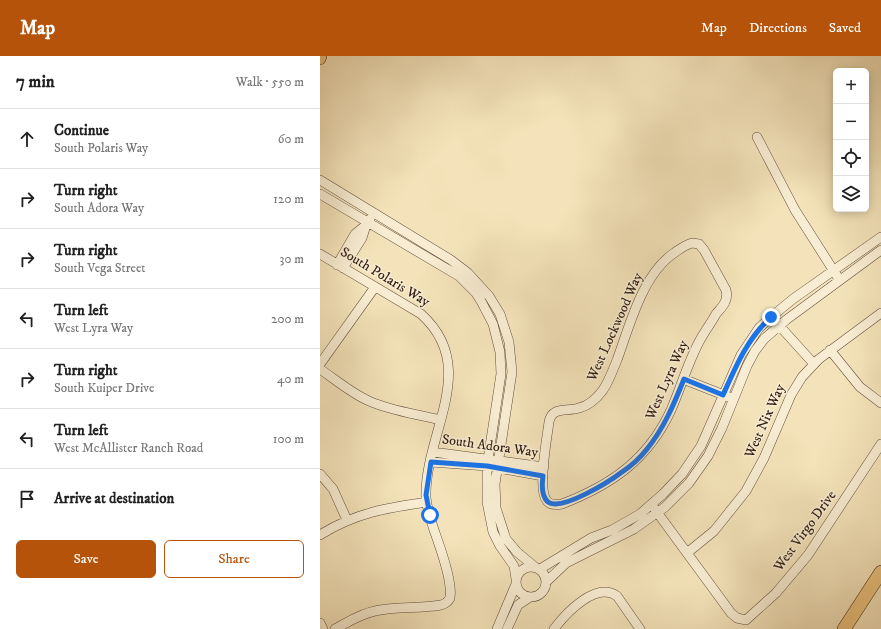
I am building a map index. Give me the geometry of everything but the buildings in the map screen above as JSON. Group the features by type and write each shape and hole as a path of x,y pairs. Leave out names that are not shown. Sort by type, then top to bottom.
{"highway":[{"path":"844,629 881,572"}],"street":[{"path":"757,136 796,210 840,280"},
{"path":"320,180 451,260 468,273 489,296 500,314 509,342 512,372 495,484 496,508 506,538 516,552 543,573 546,582"},
{"path":"320,194 367,224 459,276 476,293 493,324 500,352 501,374 488,463 487,502 493,532 500,546 514,566 516,582 521,593 530,597"},
{"path":"340,267 362,238 367,224 374,213"},
{"path":"507,629 518,605 530,597 539,595 545,587 546,582 566,563 634,529 655,509 701,446 744,350 759,328 771,317 881,237"},
{"name":"West Lockwood Way","path":"543,471 549,422 554,412 558,410 580,408 599,395 610,378 640,299 654,272 671,256 685,246 692,243 696,244"},
{"name":"West Lyra Way","path":"543,471 543,492 545,499 549,503 562,504 592,491 613,479 638,460 648,448 665,422 698,345 725,303 727,297 726,290 704,250 696,244"},
{"path":"497,629 518,574 525,568 537,568 592,538 655,509 676,496 685,487 708,456 722,428 747,366 755,351 764,339 779,326 881,250"},
{"name":"South Polaris Way","path":"320,254 422,314 440,336 446,349 450,376 433,452 427,488 427,502 448,574 450,598 446,603 438,606 374,611 354,618 335,629"},
{"path":"320,364 375,287"},
{"name":"West Nix Way","path":"687,553 714,531 746,491 764,458 793,390 802,376 830,350 881,313"},
{"path":"771,317 814,364"},
{"path":"830,350 860,387 881,403"},
{"path":"320,369 368,401 380,406 440,420"},
{"path":"684,379 733,399"},
{"name":"West Virgo Drive","path":"655,509 734,616 744,620 749,619 776,593 808,555 881,444"},
{"name":"South Adora Way","path":"433,452 488,463"},
{"name":"South Adora Way","path":"431,462 488,463 543,471"},
{"path":"320,474 333,489 347,520"},
{"path":"320,535 347,520 378,510 427,502"},
{"path":"554,629 570,609 589,597 604,591 612,592 617,596 640,629"},
{"path":"320,623 323,629"}],"route":[{"path":"430,515 426,495 431,462 487,466 543,476 542,488 545,499 549,503 553,504 562,504 603,485 638,460 648,448 665,422 684,379 723,395 750,339 771,317"}]}
